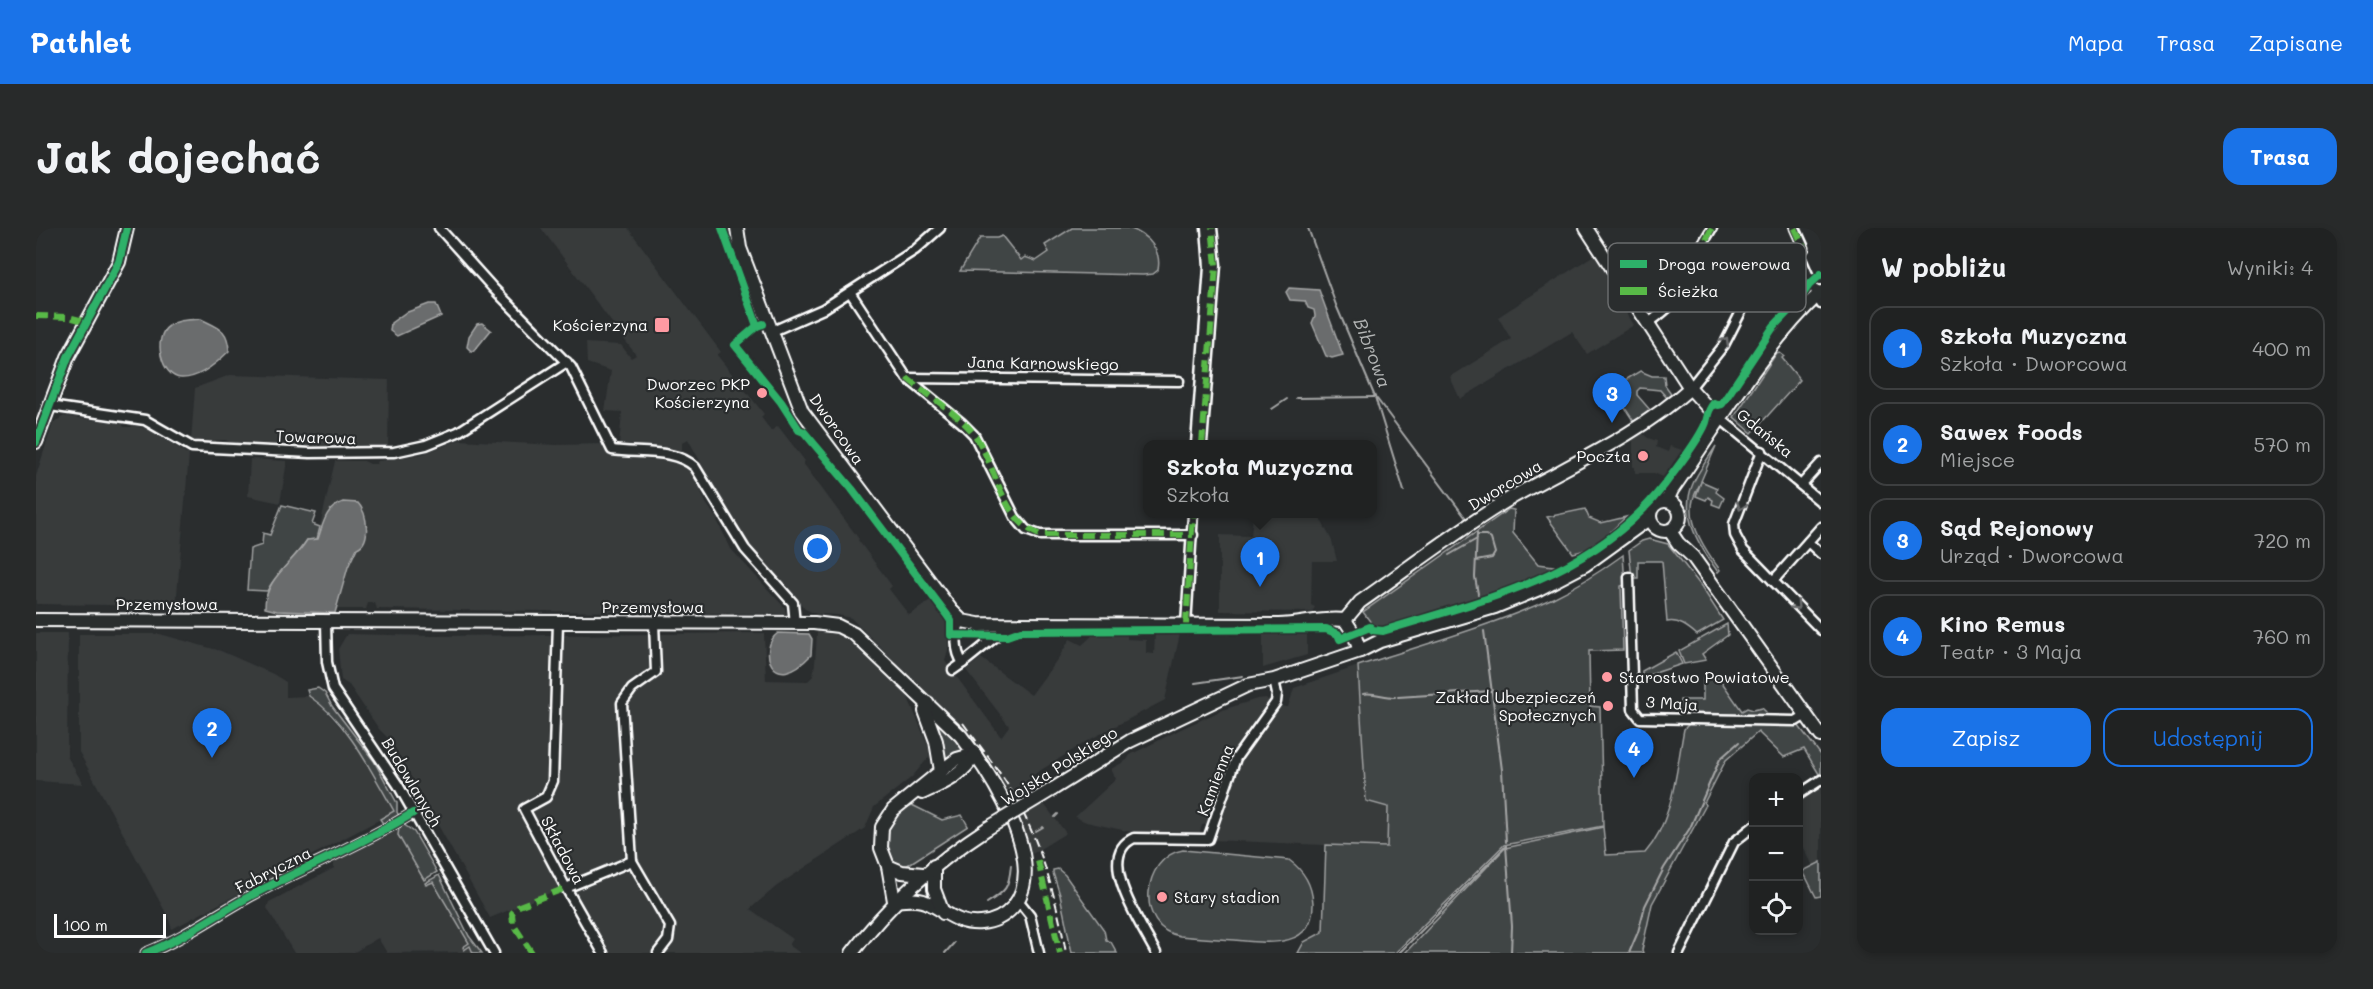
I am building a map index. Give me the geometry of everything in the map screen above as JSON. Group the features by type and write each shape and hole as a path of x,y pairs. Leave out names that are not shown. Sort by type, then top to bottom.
{"main road":[{"path":"36,442 68,357 119,262 127,228"},
{"name":"Dworcowa","path":"737,228 740,248 802,411 952,611 962,621"},
{"name":"Gdańska","path":"1586,228 1608,263"},
{"path":"1806,312 1820,297"},
{"name":"Gdańska","path":"1639,312 1697,398 1721,419"},
{"path":"1671,502 1682,476 1763,357 1806,312"},
{"name":"Dworcowa","path":"1345,620 1360,602 1496,508 1621,437 1690,388"},
{"path":"1671,502 1654,505 1652,522 1661,531 1674,528"},
{"path":"1671,502 1681,514 1674,528"},
{"name":"Wojska Polskiego","path":"852,953 894,901 923,874 988,828 1130,741 1207,704 1257,691 1274,681 1360,651 1380,641 1495,607 1539,589 1585,565 1652,522"},
{"path":"1674,528 1690,545 1693,557 1821,736"},
{"path":"962,621 969,624 1291,625 1334,619 1345,620 1354,634 1360,651"},
{"name":"Przemysłowa","path":"36,620 838,626 854,634 928,703 954,728 975,754 1004,806 1021,847 1026,871 1018,900"},
{"path":"928,703 925,711 936,741 941,771"},
{"path":"975,754 957,759 941,771 893,810 882,827 881,848 888,866 894,901 911,899 925,901 961,922 986,923 1006,913 1018,900"},
{"path":"910,798 945,783 967,768 975,754"},
{"path":"888,866 902,872 923,874"},
{"path":"934,866 934,889 943,913"}],"street":[{"path":"439,228 492,288 576,373 612,450 676,456 695,466 745,549 793,603 795,624"},
{"path":"772,334 776,330 823,309 850,292 915,250 940,228"},
{"path":"1196,440 1209,267 1206,228"},
{"path":"1202,440 1216,265 1212,228"},
{"path":"1704,243 1712,228"},
{"path":"1795,228 1802,243"},
{"path":"1806,268 1820,297"},
{"path":"850,292 907,378 974,435 1015,517 1026,530 1040,535 1193,535"},
{"path":"1647,324 1662,312"},
{"path":"1690,388 1724,345 1741,312"},
{"name":"Towarowa","path":"50,406 145,420 192,447 310,453 394,453 426,445 458,432 567,362"},
{"name":"Jana Karnowskiego","path":"907,378 1179,381"},
{"name":"Gdańska","path":"1721,419 1821,502"},
{"path":"1761,451 1734,527 1743,550 1821,630"},
{"path":"1802,485 1821,463"},
{"path":"1186,625 1193,518"},
{"path":"1773,581 1821,527"},
{"path":"1808,542 1821,554"},
{"name":"3 Maja","path":"1629,577 1633,709 1640,718 1796,721 1806,715"},
{"path":"962,621 957,631 958,656 963,663"},
{"name":"Budowlanych","path":"326,622 327,662 333,688 339,700 371,743 494,953"},
{"name":"Składowa","path":"558,623 553,781 546,797 525,809 603,953"},
{"path":"654,623 656,672 632,689 622,703 632,861 670,926 668,940 658,953"},
{"path":"953,670 1004,630 1005,624"},
{"name":"Kamienna","path":"1156,953 1125,891 1117,869 1119,851 1134,838 1208,839 1236,758 1276,702 1274,681"},
{"path":"1803,792 1821,780"},
{"name":"Fabryczna","path":"146,953 170,943 253,894 390,827 413,813"},
{"path":"1679,953 1734,842 1753,827"},
{"path":"566,888 632,861"},
{"path":"1018,900 1030,915 1039,953"}],"shaded area":[{"path":"541,228 628,228 721,352 717,355 764,414 761,417 771,431 778,426 805,461 803,463 892,586 889,589 909,615 932,600 948,627 948,650 945,661 1001,737 1009,726 966,670 981,658 1031,695 1070,639 1082,645 1095,633 1127,633 1127,639 1146,640 1146,653 1154,654 1155,634 1180,634 1165,700 1089,740 1030,777 1032,788 1066,833 1032,854 1000,784 962,728 851,618 816,614 805,609 752,548 717,492 688,439 682,443 682,451 619,445 622,412 605,411 611,371 587,363 586,343 621,345 631,358 636,355"},
{"path":"1072,228 1129,228 1136,231 1148,239 1156,250 1158,270 1153,274 1143,275 960,271 980,238 1002,236 1021,260 1025,257 1036,261 1049,252 1045,245"},
{"path":"1594,255 1608,276 1608,312 1626,312 1634,325 1587,354 1572,332 1460,399 1450,377 1511,339 1498,317"},
{"path":"1289,288 1319,290 1343,355 1332,358 1326,356 1312,323 1315,316 1314,310 1308,308 1305,301 1290,300 1286,292"},
{"path":"429,304 436,304 441,316 397,336 390,331 391,323 405,313"},
{"path":"201,319 221,330 227,338 229,351 201,373 187,378 174,376 168,371 161,356 160,347 164,331 176,322"},
{"path":"482,323 491,330 474,351 471,351 467,347 469,336 477,324"},
{"path":"1780,353 1800,380 1752,433 1734,417 1776,354"},
{"path":"1640,371 1652,376 1664,376 1665,385 1673,396 1668,399 1660,390 1640,388 1637,395 1651,411 1634,422 1612,388"},
{"path":"230,375 389,380 388,449 232,443 225,440 191,441 195,388"},
{"path":"64,416 122,423 124,427 133,425 151,430 189,455 176,606 36,604 36,476 53,423"},
{"path":"1641,432 1657,441 1656,447 1668,452 1670,446 1682,450 1663,477 1654,473 1635,473 1633,440"},
{"path":"459,440 556,445 602,444 603,442 608,451 616,456 686,462 690,465 706,503 731,549 785,608 786,614 377,609 375,603 368,603 366,609 337,609 335,613 348,567 357,548 317,539 335,461 364,461 376,464 378,461 422,454"},
{"path":"1716,446 1701,481 1717,488 1716,492 1724,498 1720,507 1712,504 1713,500 1708,497 1706,500 1696,496 1701,482 1694,496 1692,509 1695,528 1720,570 1718,572 1699,542 1688,509 1694,481"},
{"path":"250,459 287,461 280,503 248,496"},
{"path":"343,502 358,503 366,520 366,534 365,540 357,548 348,567 335,613 277,611 265,608 269,588 274,580 307,540 318,539 329,512"},
{"path":"282,505 316,513 312,524 320,527 317,539 307,540 267,591 247,590 250,549 262,545 263,533 270,535"},
{"path":"1509,509 1514,510 1513,533 1538,564 1561,567 1491,597 1383,630 1375,628 1363,612"},
{"path":"1585,509 1589,518 1601,523 1626,517 1595,544 1573,553 1547,517"},
{"path":"1253,518 1320,518 1332,541 1337,561 1312,561 1311,605 1315,607 1312,612 1220,611 1220,535 1251,536"},
{"path":"1649,539 1668,544 1701,586 1723,620 1697,635 1679,623 1667,622 1662,561 1638,561 1638,578 1632,578 1629,550"},
{"path":"1623,555 1625,585 1621,586 1623,650 1589,651 1590,706 1600,707 1603,826 1504,845 1395,953 1298,953 1304,942 1323,932 1326,845 1387,847 1388,807 1366,801 1358,666 1457,635 1553,598"},
{"path":"1727,624 1728,635 1702,654 1706,660 1684,664 1679,651"},
{"path":"817,632 835,634 847,639 907,695 930,750 929,757 912,777 874,807 865,828 777,886 750,909 793,939 789,945 800,953 603,953 564,887 490,918 391,741 379,729 349,685 341,680 338,649 347,634 434,636 764,633 766,680 808,681 813,676"},
{"path":"36,633 68,633 67,756 83,784 36,781"},
{"path":"778,633 809,634 812,639 811,655 798,667 786,671 778,670 769,658 769,649"},
{"path":"1307,633 1307,655 1263,668 1263,634"},
{"path":"79,634 160,634 221,651 273,674 286,682 286,697 309,696 319,703 355,744 394,812 172,929 167,915 79,752"},
{"path":"1676,652 1682,664 1649,675 1647,678 1642,675 1642,671"},
{"path":"1358,666 1366,800 1388,807 1387,848 1212,840 1237,767 1246,749 1278,706 1288,707 1294,688"},
{"path":"1703,678 1719,678 1742,711 1747,708 1753,710 1762,708 1766,712 1765,715 1680,714 1680,700 1703,700"},
{"path":"318,688 325,693 332,706 374,761 397,803 399,816 384,825 380,819 394,811 347,733 336,719 309,696 307,690"},
{"path":"1266,698 1270,702 1231,756 1208,824 1202,825 1199,836 1136,833 1086,822 1075,817 1116,779 1111,769 1127,760 1130,755 1225,709"},
{"path":"930,712 967,750 941,768"},
{"path":"1689,724 1798,725 1821,755 1821,773 1819,774 1804,749 1784,757 1758,732 1726,760 1704,803 1706,805 1652,904 1643,953 1405,953 1505,848 1603,827 1606,855 1645,853 1655,840 1668,810 1684,729"},
{"path":"1821,786 1821,862 1813,866 1803,846 1803,798"},
{"path":"912,805 942,820 962,815 968,826 903,868 888,851 887,830 895,816"},
{"path":"403,824 414,832 437,872 424,880 398,835 399,828"},
{"path":"399,828 398,835 415,865 428,874 474,952 387,953 378,938 353,953 294,953 267,908 269,902 334,868 334,860"},
{"path":"1183,850 1289,860 1299,868 1311,890 1313,903 1311,918 1306,929 1297,936 1274,942 1180,936 1165,931 1156,921 1150,908 1149,893 1152,878 1158,865 1169,855"},
{"path":"1821,862 1821,896 1816,897 1803,871"},
{"path":"1058,869 1065,875 1104,930 1106,940 1111,942 1117,953 1072,953 1053,873 1053,870"},
{"path":"439,875 469,936 482,953 473,953 470,946 464,950 463,947 469,943 433,882 426,885 425,883"}],"waterway":[{"name":"Bibrowa","path":"1308,228 1336,305 1375,397 1404,491"},
{"path":"1296,398 1375,397"},
{"path":"1272,409 1287,399"},
{"path":"1377,399 1465,517"},
{"path":"1477,533 1475,577 1478,594"},
{"path":"1476,561 1492,558 1495,553 1491,539 1486,535 1477,535"},
{"path":"1449,555 1477,539"},
{"path":"1484,631 1502,770 1506,842"},
{"path":"1195,683 1243,676"},
{"path":"1398,697 1491,691"},
{"path":"1363,694 1395,697"},
{"path":"1629,953 1645,906 1664,868 1690,828 1720,759 1739,742"},
{"name":"Bibrowa","path":"1055,817 1058,814"},
{"name":"Bibrowa","path":"1036,831 1043,827"},
{"path":"1506,846 1512,926 1511,953"},
{"path":"1399,953 1506,846"},
{"name":"Bibrowa","path":"987,903 1005,888 1011,865"},
{"name":"Bibrowa","path":"945,953 954,943"}],"railway":[{"path":"963,723 1004,779 1034,836 1058,913 1066,953"}],"marked path":[{"path":"1202,440 1216,265 1212,228"},
{"path":"1704,243 1712,228"},
{"path":"1795,228 1802,243"},
{"path":"36,316 69,317 87,322"},
{"path":"907,378 951,412 974,434 1016,517 1040,535 1193,535"},
{"path":"1186,625 1193,518"},
{"path":"1038,861 1060,953"},
{"path":"532,953 513,924 512,913 519,906 566,888"}],"cycle path":[{"path":"36,442 68,357 119,262 127,228"},
{"path":"722,228 757,326"},
{"path":"1806,289 1821,274"},
{"path":"763,324 757,326 735,345 781,402 799,430 804,432 852,489 947,615 951,621 951,635 1007,636 1021,631 1326,629 1338,634 1340,639 1370,627 1373,630 1383,631 1499,595 1572,563 1606,541 1637,515 1665,484 1700,434 1709,410 1714,403 1722,404 1774,326 1787,312"},
{"path":"146,953 188,933 254,894 375,835 413,813"}],"place":[{"name":"Kościerzyna","path":"662,325"},
{"name":"Dworzec PKP Kościerzyna","path":"762,393"},
{"name":"Sąd Rejonowy","path":"1612,423"},
{"name":"Poczta","path":"1643,456"},
{"name":"Szkoła Muzyczna","path":"1260,587"},
{"name":"Starostwo Powiatowe","path":"1607,677"},
{"name":"Zakład Ubezpieczeń Społecznych","path":"1608,706"},
{"name":"Sawex Foods","path":"212,758"},
{"name":"Kino Remus","path":"1634,778"},
{"name":"Stary stadion","path":"1162,897"}]}
